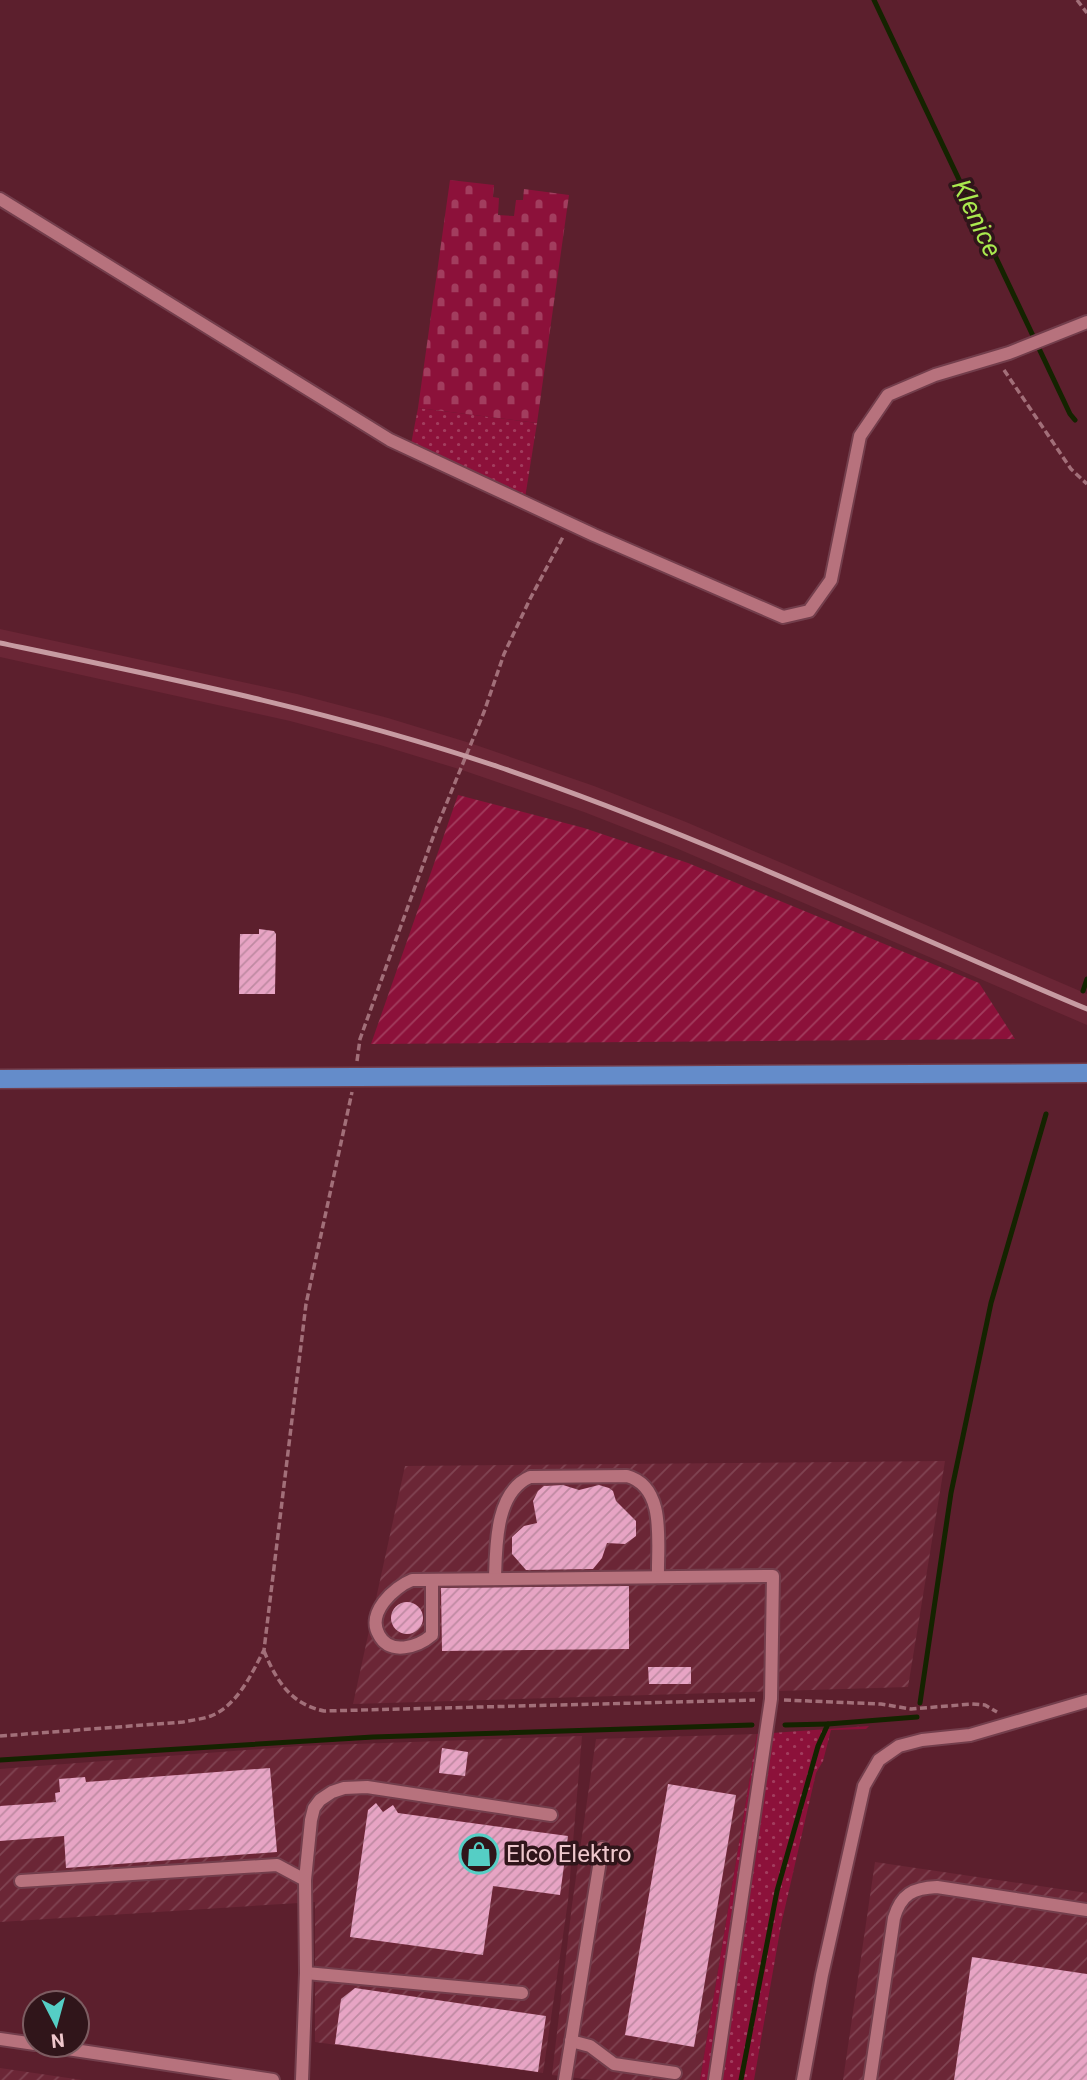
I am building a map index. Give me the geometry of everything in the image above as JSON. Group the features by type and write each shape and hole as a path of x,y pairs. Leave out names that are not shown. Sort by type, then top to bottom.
{"main road":[{"path":"0,1079 1084,1073"}],"street":[{"path":"0,199 390,440 570,524 783,617 810,611 831,580 860,436 888,395 935,375 1009,353 1087,322"},
{"path":"495,1579 496,1553 506,1498 522,1480 544,1476 627,1476 641,1481 651,1493 656,1507 658,1577"},
{"path":"432,1580 432,1635 425,1642 407,1648 393,1646 382,1639 378,1635 376,1625 382,1606 390,1593 412,1580 773,1576 771,1699 715,2080"},
{"path":"803,2080 864,1786 872,1769 888,1752 910,1742 956,1738 1087,1701"},
{"path":"302,2080 306,1973 305,1880 314,1808 320,1800 344,1788 367,1787 551,1815"},
{"path":"565,2080 601,1848"},
{"path":"21,1881 277,1865 305,1880"},
{"path":"870,2080 894,1918 898,1903 908,1892 937,1887 1087,1910"},
{"path":"306,1973 522,1993"},
{"path":"0,2039 21,2042"},
{"path":"570,2041 590,2046 614,2064 676,2073"},
{"path":"91,2055 190,2074 273,2080"}],"path":[{"path":"1077,0 1087,13"},
{"path":"995,356 1071,469 1087,484"},
{"path":"0,1736 183,1722 212,1716 230,1703 247,1682 264,1650 306,1304 355,1077 360,1039 440,818 484,712 504,654 570,524"},
{"path":"264,1650 270,1666 287,1691 306,1707 324,1711 771,1699 881,1704 911,1709 985,1704 993,1707 1008,1724"}],"shaded area":[{"path":"0,629 297,694 388,718 594,786 686,822 1087,994 1087,1025 676,848 584,812 462,770 290,721 0,657"},
{"path":"945,1461 908,1687 353,1704 405,1466"},
{"path":"757,1734 700,2080 593,2080 552,2075 572,1905 596,1739"},
{"path":"582,1736 568,1901 543,2073 315,2042 315,1902 0,1922 0,1769 300,1746"},
{"path":"875,1862 1087,1893 1087,2080 843,2080"},
{"path":"0,2068 82,2080 0,2080"}],"green space":[{"path":"450,180 494,185 493,197 499,198 498,215 514,216 516,200 523,200 524,189 569,195 537,423 418,408"},
{"path":"418,408 537,423 525,498 411,444"},
{"path":"458,795 584,828 688,863 979,983 1015,1039 371,1044"},
{"path":"869,1726 866,1729 831,1730 823,1761 816,1773 781,1925 754,2080 700,2080 757,1734"}],"building":[{"path":"259,929 274,931 276,934 275,994 239,994 240,934 259,934"},
{"path":"563,1485 579,1490 599,1485 609,1488 616,1501 636,1521 636,1536 625,1544 607,1543 602,1558 593,1569 526,1570 512,1554 512,1537 524,1526 537,1523 533,1501 538,1491 544,1486"},
{"path":"629,1586 629,1649 442,1651 441,1588"},
{"path":"407,1602 419,1606 423,1618 419,1630 407,1634 395,1630 391,1618 395,1606"},
{"path":"648,1667 691,1667 691,1684 649,1684"},
{"path":"442,1748 468,1752 465,1776 439,1773"},
{"path":"270,1768 277,1852 66,1868 64,1836 0,1841 0,1806 56,1802 55,1793 60,1792 59,1779 85,1777 86,1782"},
{"path":"668,1784 736,1795 694,2047 625,2035"},
{"path":"376,1803 383,1812 393,1805 398,1813 568,1836 560,1895 493,1886 483,1955 350,1937 368,1810"},
{"path":"972,1957 1087,1974 1087,2080 954,2080"},
{"path":"355,1988 546,2016 538,2072 335,2044 341,1999"}],"waterway":[{"name":"Klenice","path":"874,0 1075,420"},
{"path":"1083,991 1087,979"},
{"path":"920,1703 951,1493 991,1303 1046,1114"},
{"path":"741,2080 777,1891 818,1746 828,1724 917,1717"},
{"path":"785,1725 828,1724"},
{"path":"0,1760 373,1737 752,1725"}],"railway":[{"path":"0,643 314,713 438,747 499,767 722,852 1087,1009"}],"place":[{"name":"Elco Elektro","path":"479,1854"}]}
